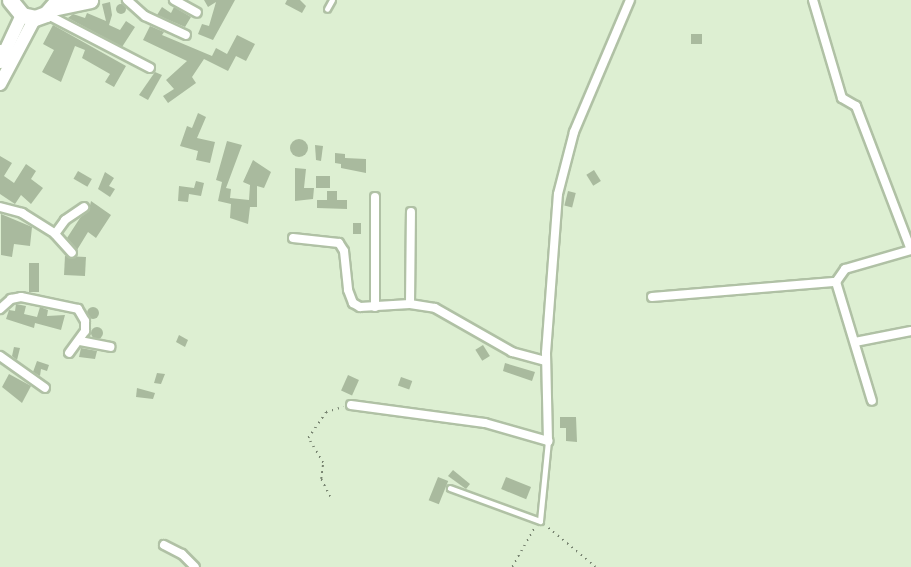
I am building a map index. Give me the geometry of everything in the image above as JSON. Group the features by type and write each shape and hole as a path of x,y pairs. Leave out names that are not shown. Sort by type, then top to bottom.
{"highway":[{"path":"30,9 90,0"}],"main road":[{"path":"1,58 30,9"},
{"path":"0,84 30,9"}],"street":[{"path":"127,0 145,16 186,35"},
{"path":"174,0 197,13"},
{"path":"351,405 485,423 548,441 546,361 554,236 564,168 586,100 630,0"},
{"path":"813,0 842,98 856,106 911,250 845,269 836,282"},
{"path":"30,9 150,68"},
{"path":"375,197 375,307"},
{"path":"0,207 22,213 55,234 72,253"},
{"path":"55,234 65,220 84,207"},
{"path":"410,304 411,212"},
{"path":"293,238 339,243 345,251 345,276 353,303 375,307 410,304 435,308 512,352 546,361"},
{"path":"652,297 836,282"},
{"path":"836,282 872,401"},
{"path":"0,309 11,298 21,297 78,309 85,321 80,340 69,353"},
{"path":"855,342 911,331"},
{"path":"80,340 110,347"},
{"path":"0,356 45,388"},
{"path":"164,545 182,554 195,567"}],"lane":[{"path":"327,9 332,0"},
{"path":"450,488 540,521 548,441"}],"path":[{"path":"330,496 321,479 323,464 308,438 331,408 351,405"},
{"path":"512,567 540,521 596,567"}],"building":[{"path":"204,0 235,0 213,40 198,34 202,24 209,26 216,2 208,7"},
{"path":"287,0 300,0 306,6 302,13 285,4"},
{"path":"110,2 112,15 109,25 120,30 126,21 135,27 122,47 68,18 73,14 85,18 87,13 106,21 102,4"},
{"path":"121,4 125,5 125,13 121,14 117,13 116,9 117,5"},
{"path":"162,7 171,13 174,7 191,17 185,27 157,15"},
{"path":"53,25 126,66 114,87 105,82 110,74 82,58 85,50 75,46 61,82 42,72 54,50 43,44"},
{"path":"150,26 164,32 162,35 212,56 216,48 227,54 237,35 255,44 246,61 236,56 228,71 204,59 192,77 196,83 168,103 163,96 174,89 166,80 187,61 143,40"},
{"path":"691,34 702,34 702,44 691,44"},
{"path":"155,72 162,75 148,100 139,95"},
{"path":"198,113 206,117 197,138 215,142 210,163 196,160 198,151 180,146 187,126 192,128"},
{"path":"299,139 305,142 308,148 305,154 299,157 293,154 290,148 293,142"},
{"path":"227,141 242,145 226,188 231,189 230,198 249,200 250,185 243,182 253,160 271,172 264,188 257,186 257,207 250,207 248,224 230,218 231,204 218,201 222,182 216,180"},
{"path":"315,145 323,146 321,161 316,160"},
{"path":"335,153 345,154 345,158 366,159 366,173 341,168 341,164 335,163"},
{"path":"0,156 12,163 4,176 14,183 26,164 36,171 31,179 43,188 31,204 21,195 15,204 0,194"},
{"path":"295,168 306,169 304,188 314,188 313,199 295,201"},
{"path":"594,170 601,181 593,186 586,175"},
{"path":"78,171 92,179 87,187 74,179"},
{"path":"105,172 114,178 109,186 115,189 110,197 98,189"},
{"path":"316,176 330,176 330,188 316,188"},
{"path":"196,181 204,183 201,196 189,194 188,202 178,201 179,186 194,188"},
{"path":"327,191 337,191 337,200 347,200 347,209 317,208 317,200 327,200"},
{"path":"568,191 576,193 572,207 564,206"},
{"path":"91,201 111,215 96,238 88,232 77,250 67,238 80,218 89,210"},
{"path":"1,214 32,227 30,246 14,244 12,257 1,255"},
{"path":"353,223 361,223 361,234 353,234"},
{"path":"65,256 86,257 85,276 64,275"},
{"path":"29,263 39,263 39,292 29,292"},
{"path":"16,304 26,306 24,314 37,317 40,307 48,310 47,316 65,315 61,330 35,323 34,328 6,319 9,310 15,311"},
{"path":"95,307 98,308 98,318 91,319 88,318 87,311 88,308"},
{"path":"99,327 103,333 99,339 95,339 91,331"},
{"path":"179,335 188,340 185,347 176,342"},
{"path":"483,345 490,356 482,361 475,350"},
{"path":"14,347 20,348 17,360 12,356"},
{"path":"81,348 97,351 95,359 79,357"},
{"path":"37,361 49,365 47,371 41,369 40,376 33,372"},
{"path":"505,363 535,372 532,381 503,371"},
{"path":"157,373 165,374 161,384 154,383"},
{"path":"9,374 31,386 22,403 2,387"},
{"path":"348,375 359,380 352,395 341,391"},
{"path":"401,377 412,381 409,390 398,385"},
{"path":"137,388 155,393 153,399 136,397"},
{"path":"560,417 576,417 577,442 566,441 566,428 560,428"},
{"path":"453,470 470,484 466,489 448,476"},
{"path":"438,477 448,481 439,504 429,500"},
{"path":"506,477 531,487 526,499 501,489"}]}
